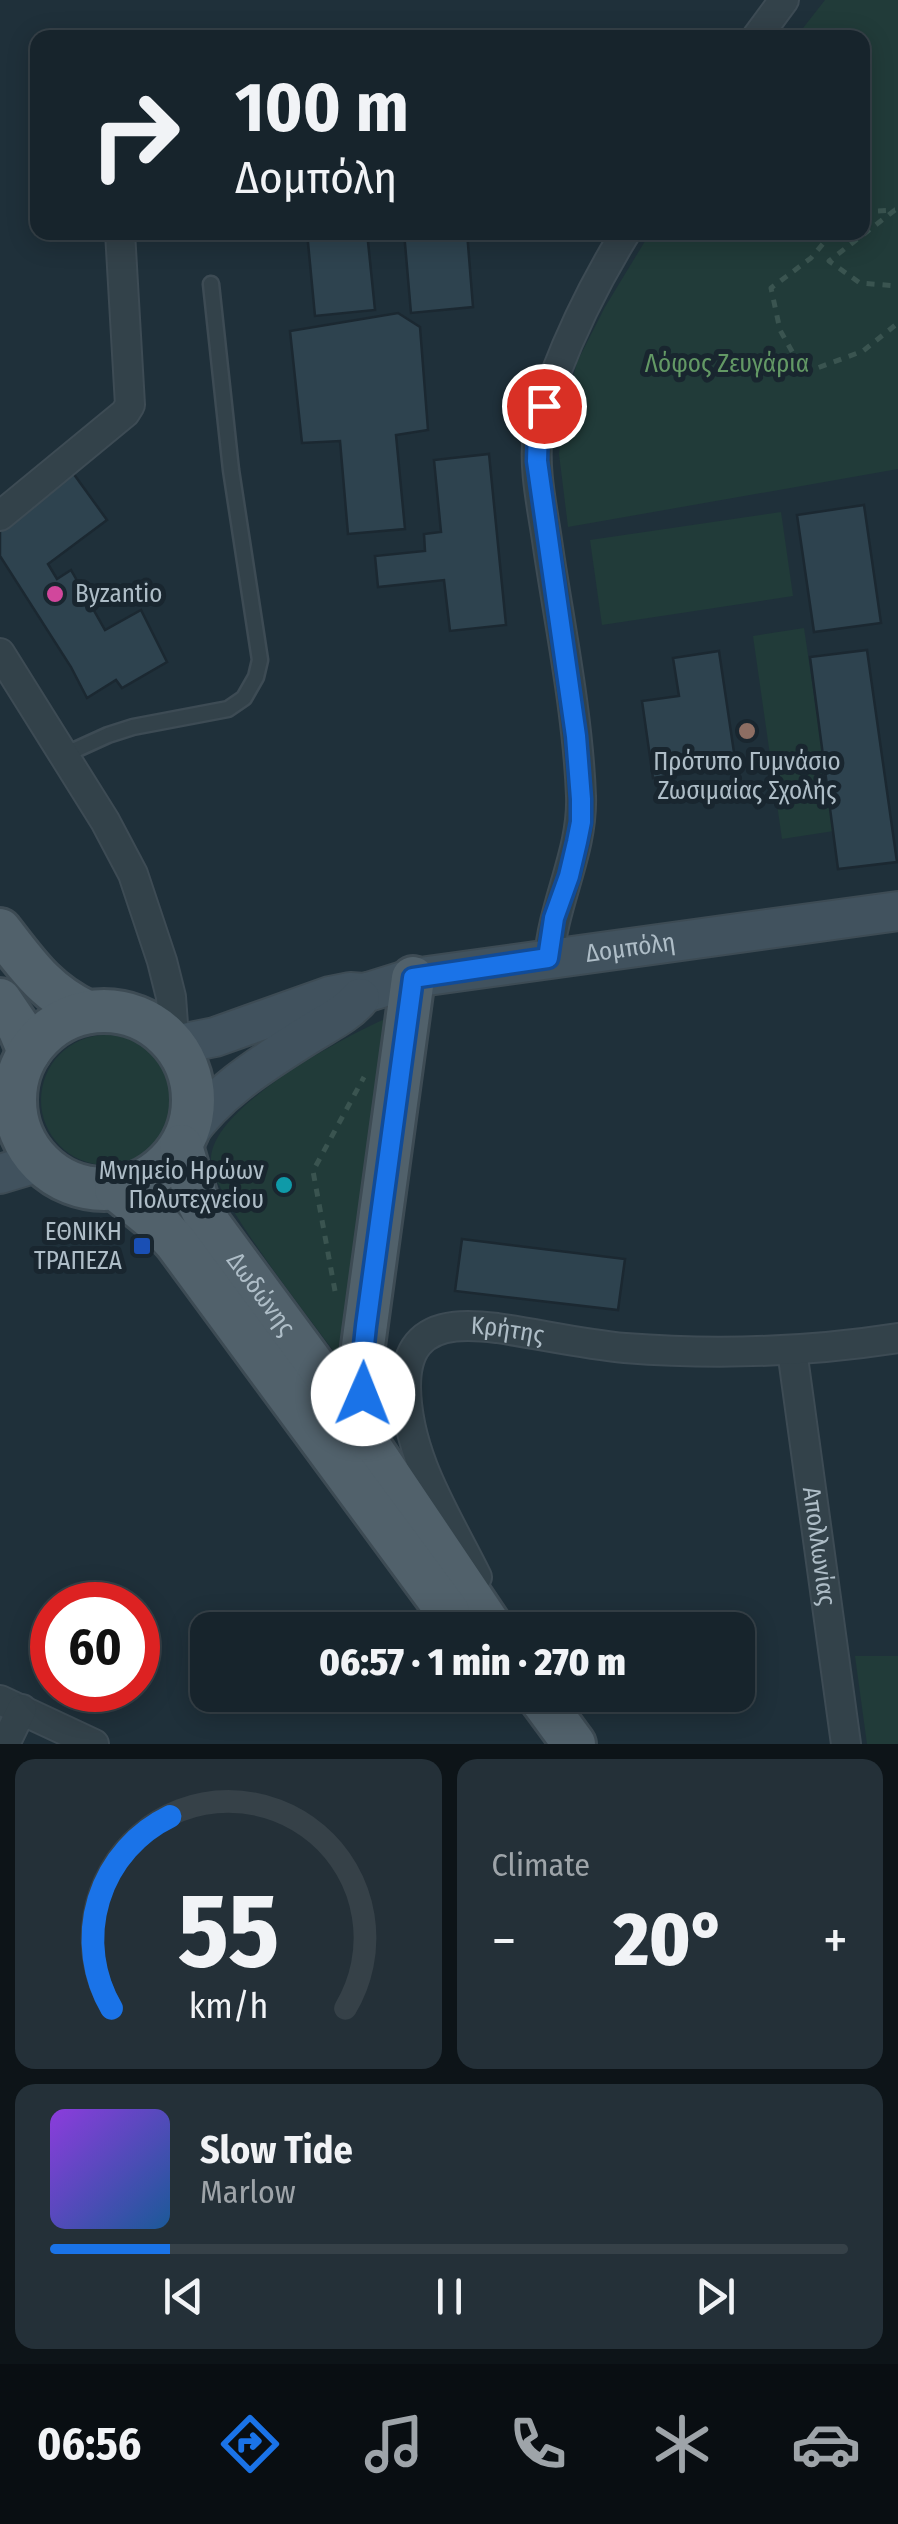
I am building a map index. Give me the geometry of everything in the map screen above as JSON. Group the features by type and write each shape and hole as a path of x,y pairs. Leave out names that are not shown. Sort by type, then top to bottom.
{"main road":[{"name":"Δομπόλη","path":"171,1041 215,1037 330,996 365,992 413,978 898,911"},
{"path":"0,930 49,990 87,1012"},
{"path":"367,1440 363,1346 413,978"},
{"path":"171,1041 148,1022 106,1011 87,1012 50,1030 21,1068 8,1107 26,1142 20,1168 96,1190 142,1181 172,1158 200,1115 226,1091 355,1004 365,992"},
{"path":"0,1000 30,1052"},
{"name":"Δωδώνης","path":"171,1041 190,1074 192,1118 184,1140 196,1197 210,1225 367,1440 472,1612"},
{"name":"Δωδώνης","path":"116,1189 176,1243 469,1612"},
{"path":"519,1712 542,1744"},
{"path":"550,1712 574,1744"}],"street":[{"path":"762,30 784,0"},
{"path":"0,516 130,406 120,240"},
{"path":"548,958 554,918 577,842 581,799 576,736 537,461 538,431 581,312 622,240"},
{"path":"0,653 133,874 171,997 171,1041"},
{"name":"Κρήτης","path":"484,1612 487,1597 428,1480 409,1426 406,1378 409,1361 420,1341 438,1330 473,1326 623,1348 712,1351 792,1350 898,1338"},
{"name":"Απολλωνίας","path":"792,1350 846,1744"},
{"path":"6,1744 11,1704 94,1744"}],"lane":[{"path":"64,755 133,727 228,709 244,698 256,677 260,660 231,470 211,284"}],"path":[{"path":"870,211 896,209"},
{"path":"870,230 896,209"},
{"path":"827,240 811,258 771,288 780,330 804,373 863,351 898,322"},
{"path":"857,240 829,262 860,283 898,286"},
{"path":"336,1299 313,1172 365,1076"}],"green space":[{"name":"Λόφος Ζευγάρια","path":"825,0 898,0 898,469 568,527 559,454 577,362 646,240 870,240 870,30 801,30"},
{"path":"781,512 793,596 602,625 590,540"},
{"path":"804,628 834,831 782,839 753,636"},
{"path":"399,1013 349,1372 248,1233 216,1178 211,1160 217,1139 233,1117 258,1095 319,1053"},
{"path":"106,1035 131,1040 152,1054 166,1075 171,1100 166,1125 152,1146 131,1160 106,1165 81,1160 60,1146 46,1125 41,1100 46,1075 60,1054 81,1040"},
{"path":"855,1656 898,1656 898,1744 867,1744"}],"building":[{"path":"308,240 368,240 375,310 315,316"},
{"path":"405,240 468,240 473,307 411,313"},
{"path":"398,313 420,327 428,430 396,435 405,529 348,534 340,441 302,443 290,331"},
{"path":"489,454 506,625 450,631 444,580 378,587 375,556 425,551 424,534 441,532 434,460"},
{"name":"Byzantio","path":"73,473 107,520 48,564 57,579 71,570 105,630 141,610 167,662 122,688 116,680 87,698 0,556 0,529"},
{"path":"864,505 881,623 814,632 797,515"},
{"path":"867,650 897,862 838,869 810,657"},
{"path":"719,651 736,766 653,778 642,701 679,696 673,658"},
{"path":"462,1239 625,1259 618,1310 455,1291"}],"place":[{"name":"Byzantio","path":"55,594"},
{"name":"Πρότυπο Γυμνάσιο Ζωσιμαίας Σχολής","path":"747,731"},
{"name":"Μνημείο Ηρώων Πολυτεχνείου","path":"284,1185"},
{"name":"ΕΘΝΙΚΗ ΤΡΑΠΕΖΑ","path":"142,1246"}],"route":[{"path":"363,1394 366,1326 413,978 548,958 554,918 569,876 581,822 576,736 537,461 544,406"}]}
